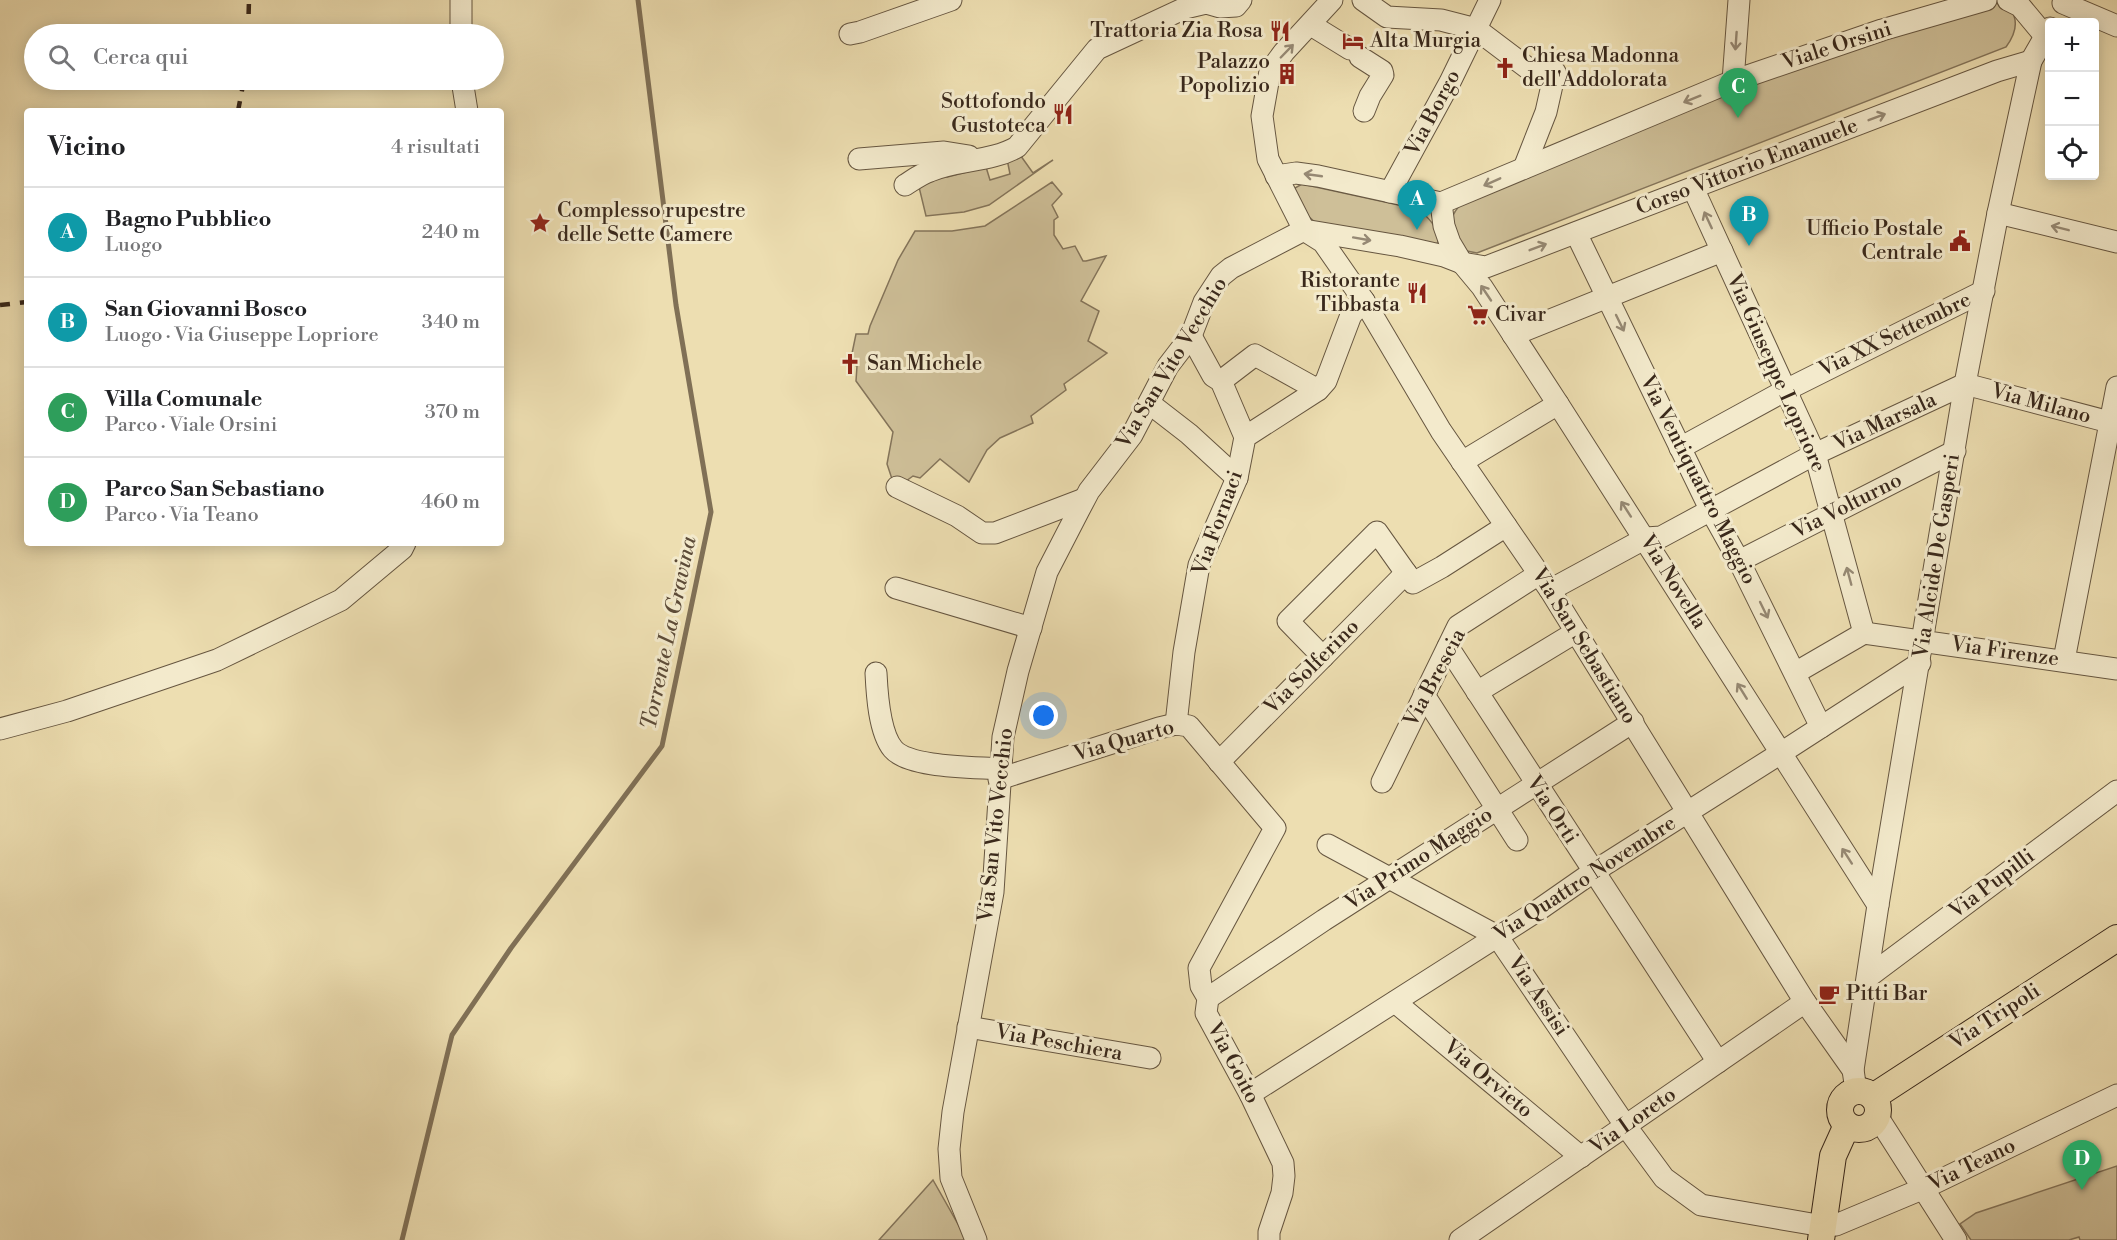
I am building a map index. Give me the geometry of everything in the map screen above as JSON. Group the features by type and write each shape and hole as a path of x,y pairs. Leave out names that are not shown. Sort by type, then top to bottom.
{"main road":[{"name":"Via Tripoli","path":"1865,1093 2117,938"},
{"path":"1865,1093 1870,1126 1858,1129 1847,1125 1841,1116 1840,1105 1846,1095 1865,1093"},
{"path":"1822,1233 1833,1156 1847,1125"}],"street":[{"path":"461,0 461,24"},
{"path":"850,34 951,0"},
{"path":"905,185 930,171 1003,155 1017,147 1097,49 1202,2 1220,7 1236,6 1241,0"},
{"path":"1304,230 1268,159 1262,117 1270,70 1332,0"},
{"path":"1363,0 1387,17 1442,20 1476,29 1528,69 1555,72 1546,112 1524,168"},
{"name":"Via Borgo","path":"1390,192 1450,82 1490,0"},
{"path":"1733,81 1739,0"},
{"name":"Viale Orsini","path":"1441,203 1733,81 1882,30 1986,0"},
{"path":"2008,0 2020,6 2045,26"},
{"path":"2063,2 2117,26"},
{"name":"Via Alcide De Gasperi","path":"2055,18 2063,2"},
{"path":"1311,25 1382,71 1383,75 1364,111"},
{"name":"Via Alcide De Gasperi","path":"1865,1093 1868,977 1878,905 1965,384 1998,213 2031,61 2045,36"},
{"name":"Corso Vittorio Emanuele","path":"1304,230 1400,246 1444,256 1462,263 1486,267 1997,70 2031,61"},
{"path":"464,90 467,108"},
{"path":"859,159 944,152 981,158"},
{"path":"1276,176 1296,173 1318,176 1441,203"},
{"name":"Via Giuseppe Lopriore","path":"1693,188 1815,454 1864,633"},
{"name":"Via Novella","path":"1441,203 1444,226 1450,243 1462,263 1482,287 1646,538 1878,905"},
{"path":"1998,213 2117,242"},
{"name":"Via San Vito Vecchio","path":"976,1240 951,1178 949,1149 953,1112 993,892 1003,737 1018,671 1047,572 1084,499 1132,435 1168,366 1191,336 1204,302 1221,276 1231,268 1304,230"},
{"name":"Via San Sebastiano","path":"1304,230 1323,242 1364,301 1441,431 1545,582 1805,1002 1865,1093 1922,1189 1956,1240"},
{"name":"Via Ventiquattro Maggio","path":"1576,232 1710,509 1739,561 1821,727"},
{"path":"1513,335 1722,252"},
{"name":"Via XX Settembre","path":"1680,448 1786,390 1984,291"},
{"path":"1191,336 1213,376 1221,381 1245,437 1318,390 1326,381 1351,315 1364,301"},
{"path":"1221,381 1255,355 1318,390"},
{"name":"Via Milano","path":"1965,384 2114,423"},
{"name":"Via Marsala","path":"1545,582 1646,538 1661,537 1815,454 1965,384"},
{"path":"2064,660 2114,423 2117,387"},
{"path":"1149,403 1189,434 1237,478"},
{"path":"1462,462 1558,404"},
{"name":"Via Fornaci","path":"1176,724 1184,652 1199,566 1237,478 1245,437"},
{"name":"Via Volturno","path":"1739,561 1955,451"},
{"path":"897,487 957,516 982,533 995,533 1084,499"},
{"name":"Via Solferino","path":"1219,762 1323,657 1409,578 1442,567 1506,526"},
{"path":"1323,657 1288,621 1377,532 1409,578"},
{"path":"0,729 67,711 217,660 341,600 404,546"},
{"name":"Via Brescia","path":"1382,782 1458,626 1545,582"},
{"path":"896,588 1031,628"},
{"path":"1477,692 1576,632"},
{"path":"1795,673 1864,633"},
{"name":"Via Firenze","path":"1864,633 2117,669"},
{"name":"Via Orti","path":"1448,647 1718,1062"},
{"name":"Via Quattro Novembre","path":"1251,1094 1920,663"},
{"path":"876,673 879,709 885,735 893,749 909,759 999,774"},
{"path":"1424,695 1517,840"},
{"name":"Via Primo Maggio","path":"1208,998 1324,920 1633,722"},
{"name":"Via Quarto","path":"999,774 1176,724 1188,726 1275,828"},
{"name":"Via Pupilli","path":"1868,977 2117,791"},
{"name":"Via Goito","path":"1269,1240 1269,1232 1282,1193 1283,1163 1251,1094 1206,1013 1208,998 1201,986 1199,968 1275,828"},
{"name":"Via Assisi","path":"1328,845 1497,936 1625,1125 1664,1178 1701,1204 1822,1233"},
{"name":"Via Orvieto","path":"1395,1002 1581,1157"},
{"name":"Via Loreto","path":"1460,1240 1805,1002"},
{"name":"Via Peschiera","path":"968,1027 1150,1058"},
{"name":"Via Teano","path":"1822,1233 1922,1189 2117,1095"}],"shaded area":[{"path":"1987,3 2005,6 2014,16 2014,31 2006,47 1477,253 1467,251 1456,244 1452,217 1463,202 1726,86"},
{"path":"1018,152 1033,173 1053,160 989,205 964,212 926,216 919,187 945,173 947,177 986,167 990,180 1010,174 1007,159"},
{"path":"1052,182 1062,194 1052,205 1058,217 1054,220 1054,235 1063,249 1075,246 1083,261 1106,256 1081,301 1099,311 1088,341 1107,353 1064,384 1066,390 1031,416 1033,423 1000,438 987,450 969,482 940,459 920,478 913,476 902,484 892,479 887,464 893,432 856,381 857,366 850,363 856,334 868,334 898,260 915,231 952,231 985,226"},
{"path":"1302,184 1417,209 1432,223 1437,232 1438,243 1429,246 1319,225 1305,214 1298,204 1295,188"},
{"path":"2117,1166 2117,1240 2080,1240 2079,1237 2069,1240 1971,1240 1960,1224 1976,1213"},
{"path":"933,1180 967,1240 879,1240"}],"waterway":[{"name":"Torrente La Gravina","path":"402,1240 452,1035 511,948 662,746 711,512 676,305 638,0"}],"railway":[{"path":"248,24 249,0"},
{"path":"239,108 242,90"},
{"path":"0,305 24,302"}],"place":[{"name":"Trattoria Zia Rosa","path":"1280,31"},
{"name":"Alta Murgia","path":"1353,41"},
{"name":"Chiesa Madonna dell'Addolorata","path":"1505,68"},
{"name":"Palazzo Popolizio","path":"1287,74"},
{"name":"Sottofondo Gustoteca","path":"1063,114"},
{"name":"Villa Comunale","path":"1738,118"},
{"name":"Complesso rupestre delle Sette Camere","path":"540,223"},
{"name":"Bagno Pubblico","path":"1417,230"},
{"name":"Ufficio Postale Centrale","path":"1960,241"},
{"name":"San Giovanni Bosco","path":"1749,246"},
{"name":"Ristorante Tibbasta","path":"1417,293"},
{"name":"Civar","path":"1478,315"},
{"name":"San Michele","path":"850,364"},
{"name":"Pitti Bar","path":"1829,994"},
{"name":"Parco San Sebastiano","path":"2082,1190"}]}
